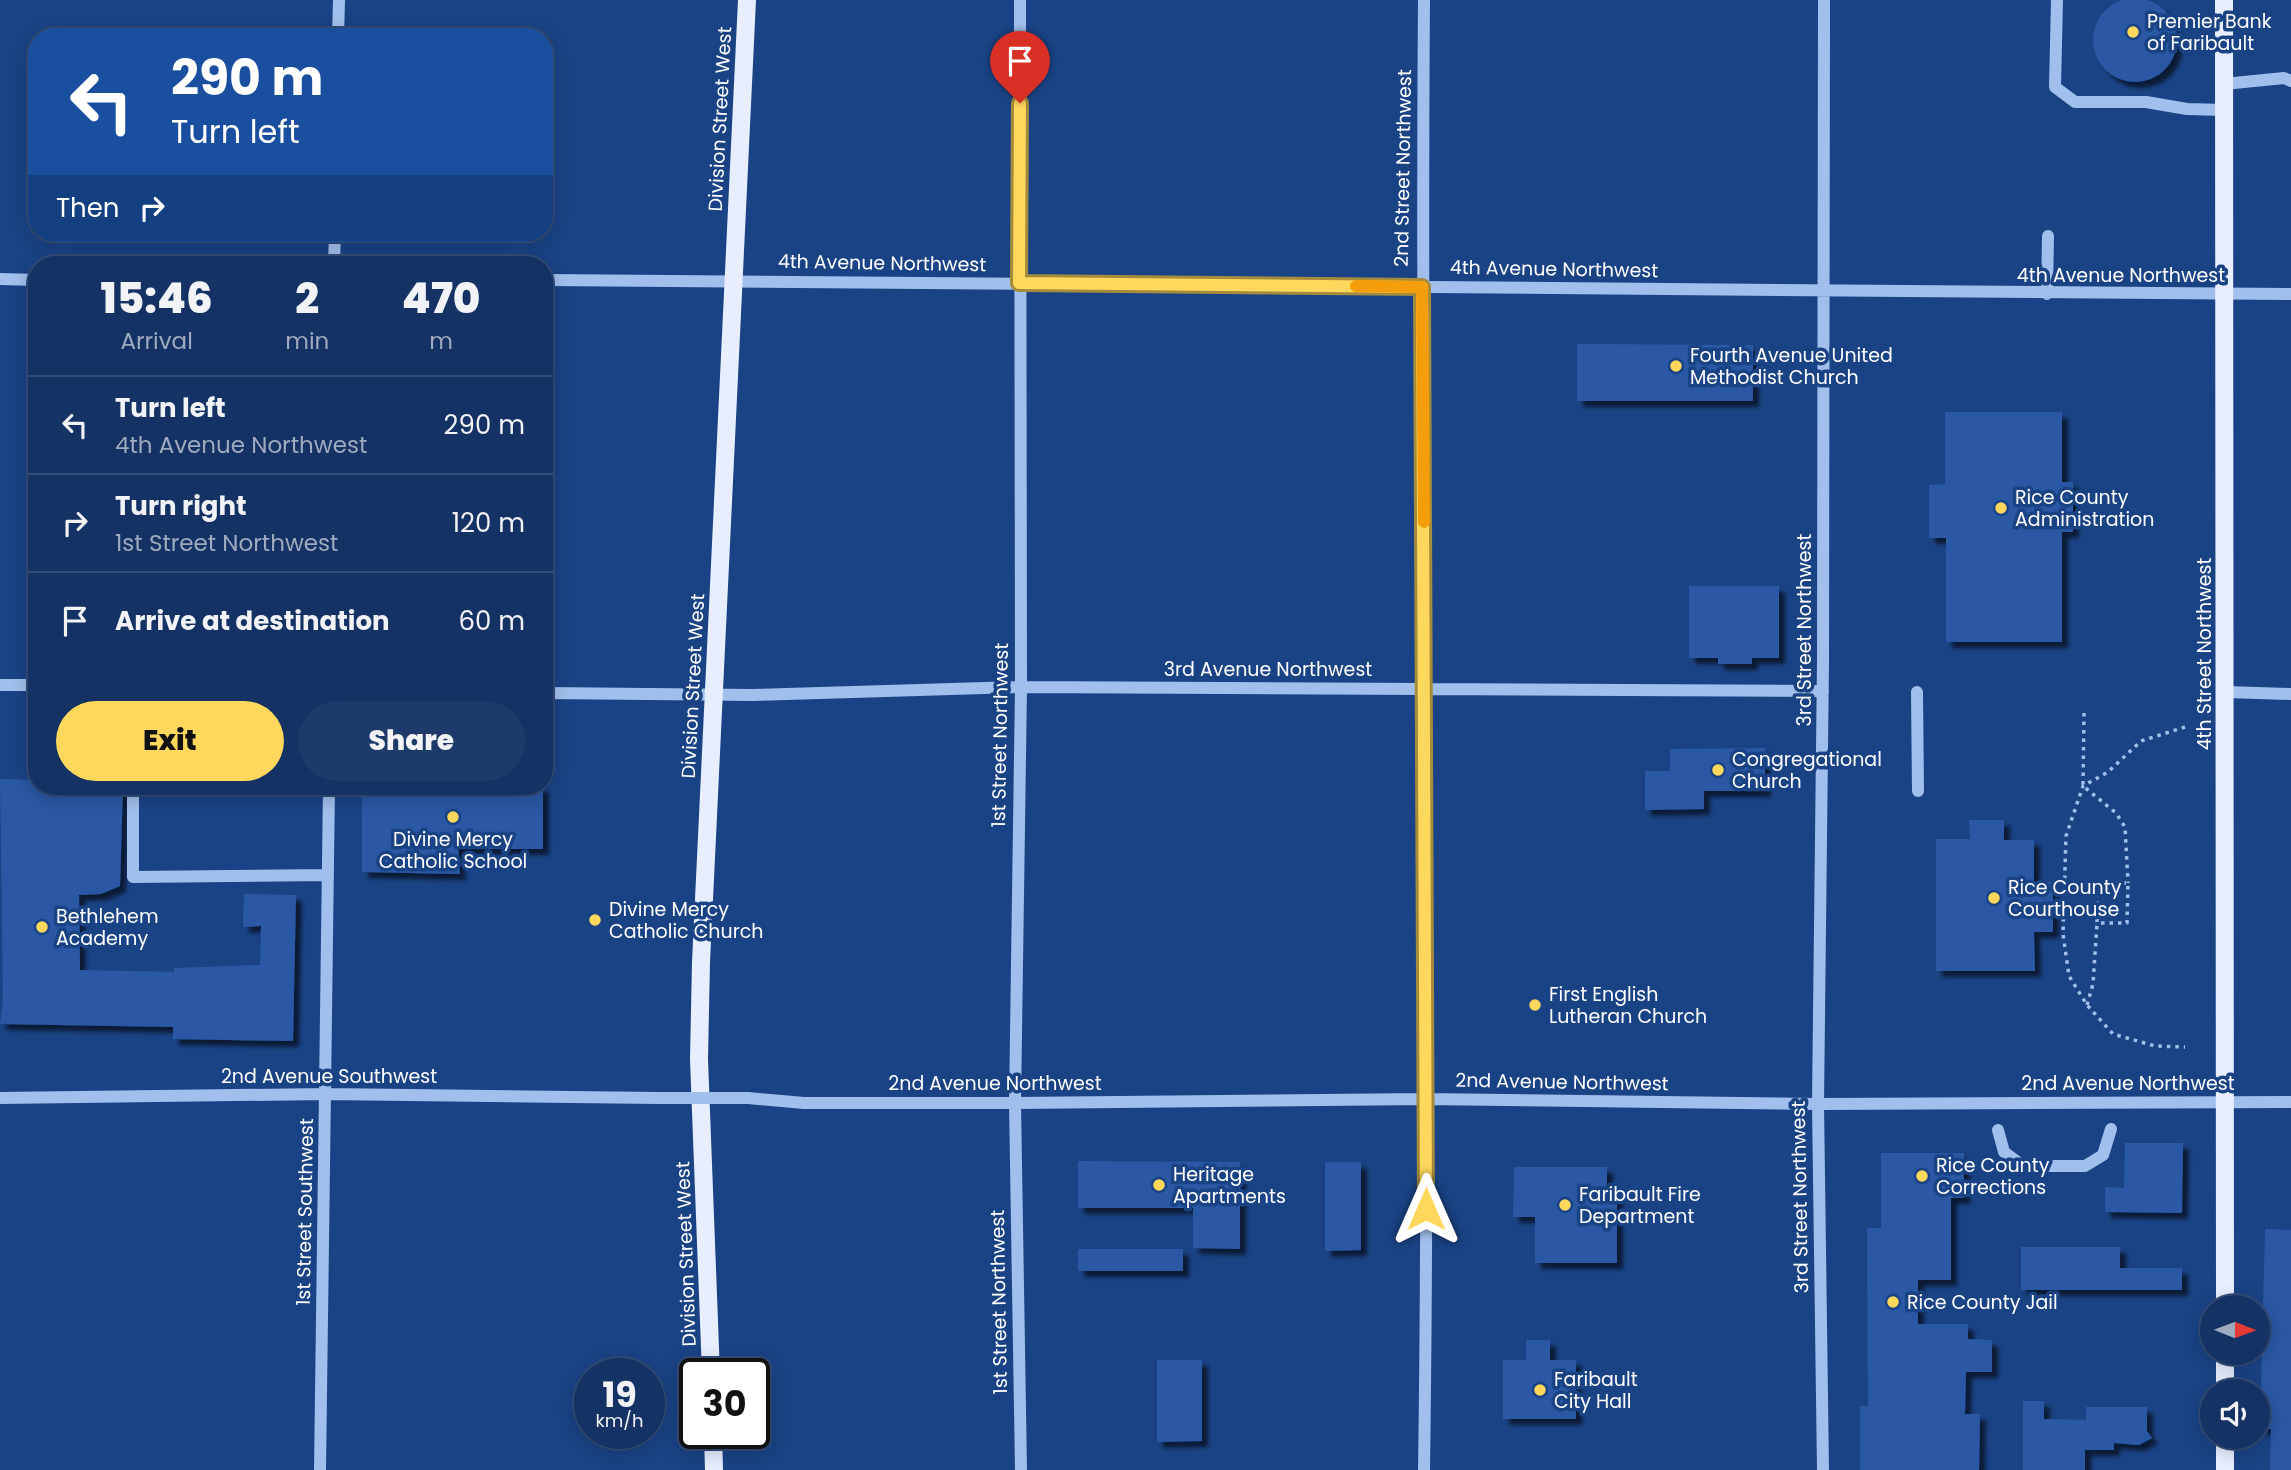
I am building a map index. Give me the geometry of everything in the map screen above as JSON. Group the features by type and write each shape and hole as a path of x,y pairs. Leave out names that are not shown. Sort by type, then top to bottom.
{"main road":[{"name":"Division Street West","path":"710,1358 699,1059 713,694 747,0"},
{"name":"4th Street Northwest","path":"2224,0 2225,1295"},
{"path":"713,1449 714,1470"},
{"path":"2225,1449 2225,1470"}],"street":[{"path":"338,28 339,0"},
{"name":"1st Street Northwest","path":"1020,0 1021,688 1015,1103 1021,1470"},
{"name":"2nd Street Northwest","path":"1424,0 1424,1470"},
{"name":"3rd Street Northwest","path":"1823,1470 1818,1104 1823,691 1824,0"},
{"path":"2056,0 2055,87 2075,102 2146,102 2188,109 2224,110"},
{"path":"2224,84 2289,77"},
{"path":"2048,236 2048,294"},
{"path":"0,279 28,280"},
{"name":"4th Avenue Northwest","path":"553,280 2291,294"},
{"path":"0,685 28,685"},
{"name":"3rd Avenue Northwest","path":"553,693 713,694 1021,688 1823,691"},
{"path":"1917,692 1918,791"},
{"path":"2226,692 2291,694"},
{"path":"133,795 133,877 328,875"},
{"name":"1st Street Southwest","path":"320,1470 329,795"},
{"name":"2nd Avenue Southwest","path":"0,1098 327,1094 748,1098"},
{"name":"2nd Avenue Northwest","path":"748,1098 804,1103 1425,1099 1818,1104 2291,1102"},
{"path":"1998,1130 2004,1152 2023,1166 2085,1166 2103,1154 2111,1129"}],"path":[{"path":"2084,713 2083,786 2066,836 2063,934 2069,976 2087,1005 2113,1034 2155,1046 2185,1047"},
{"path":"2083,786 2108,772 2141,740 2185,727"},
{"path":"2083,786 2116,813 2125,827 2127,923 2097,923"},
{"path":"2087,1005 2093,984 2097,883 2128,883"}],"building":[{"path":"2127,-1 2143,-1 2158,5 2170,17 2176,32 2176,48 2170,63 2158,75 2143,81 2127,81 2112,75 2100,63 2094,48 2094,32 2100,17 2112,5"},
{"path":"1577,344 1753,345 1753,401 1577,401"},
{"name":"Rice County Administration","path":"1945,412 2062,412 2062,482 2073,482 2073,532 2062,532 2062,642 1946,642 1946,538 1929,538 1929,485 1945,484"},
{"path":"1689,586 1779,586 1779,658 1752,658 1752,664 1718,664 1718,658 1689,658"},
{"path":"1765,748 1765,791 1704,791 1704,809 1645,810 1645,771 1670,771 1670,749"},
{"name":"Bethlehem Academy","path":"0,779 28,780 28,795 123,795 120,886 101,894 79,895 80,970 174,972 174,968 260,965 261,926 243,927 244,894 296,895 293,1041 173,1039 173,1027 0,1024 3,1000"},
{"name":"Divine Mercy Catholic School","path":"362,795 543,795 543,849 458,849 460,874 362,872"},
{"name":"Rice County Courthouse","path":"1969,820 2004,820 2004,840 2034,840 2034,882 2053,882 2053,932 2034,932 2035,971 1936,971 1936,839 1970,839"},
{"path":"2125,1143 2183,1143 2182,1213 2105,1212 2105,1187 2124,1188"},
{"path":"1881,1153 1964,1153 1964,1198 1951,1198 1951,1280 1918,1280 1918,1324 1968,1324 1968,1339 1992,1340 1992,1372 1966,1372 1965,1414 1980,1414 1979,1470 1860,1470 1860,1406 1868,1406 1867,1228 1881,1228"},
{"name":"Heritage Apartments","path":"1078,1161 1240,1162 1240,1249 1193,1248 1193,1208 1078,1208"},
{"path":"1325,1162 1361,1162 1361,1250 1325,1251"},
{"name":"Faribault Fire Department","path":"1514,1167 1607,1167 1607,1194 1617,1194 1617,1263 1535,1263 1535,1217 1513,1217"},
{"path":"2265,1229 2291,1230 2291,1470 2270,1470 2270,1379 2261,1379 2262,1365 2270,1365 2270,1295 2263,1295"},
{"path":"2021,1247 2120,1247 2120,1268 2182,1268 2182,1290 2021,1290"},
{"path":"1078,1249 1183,1249 1183,1271 1078,1271"},
{"name":"Faribault City Hall","path":"1526,1340 1550,1340 1550,1360 1576,1360 1576,1419 1503,1419 1503,1360 1526,1360"},
{"path":"1157,1360 1202,1360 1202,1441 1157,1442"},
{"path":"2023,1401 2044,1401 2044,1419 2086,1420 2086,1407 2147,1407 2147,1431 2152,1438 2139,1445 2114,1443 2114,1450 2085,1450 2085,1470 2023,1470"}],"slow traffic":[{"path":"1356,286 1422,287 1424,522"}],"place":[{"name":"Premier Bank of Faribault","path":"2133,32"},
{"name":"Fourth Avenue United Methodist Church","path":"1676,366"},
{"name":"Rice County Administration","path":"2001,508"},
{"name":"Congregational Church","path":"1718,770"},
{"name":"Divine Mercy Catholic School","path":"453,817"},
{"name":"Rice County Courthouse","path":"1994,898"},
{"name":"Divine Mercy Catholic Church","path":"595,920"},
{"name":"Bethlehem Academy","path":"42,927"},
{"name":"First English Lutheran Church","path":"1535,1005"},
{"name":"Rice County Corrections","path":"1922,1176"},
{"name":"Heritage Apartments","path":"1159,1185"},
{"name":"Faribault Fire Department","path":"1565,1205"},
{"name":"Rice County Jail","path":"1893,1302"},
{"name":"Faribault City Hall","path":"1540,1390"}],"route":[{"path":"1020,103 1019,283 1422,287 1426,1209"}]}
